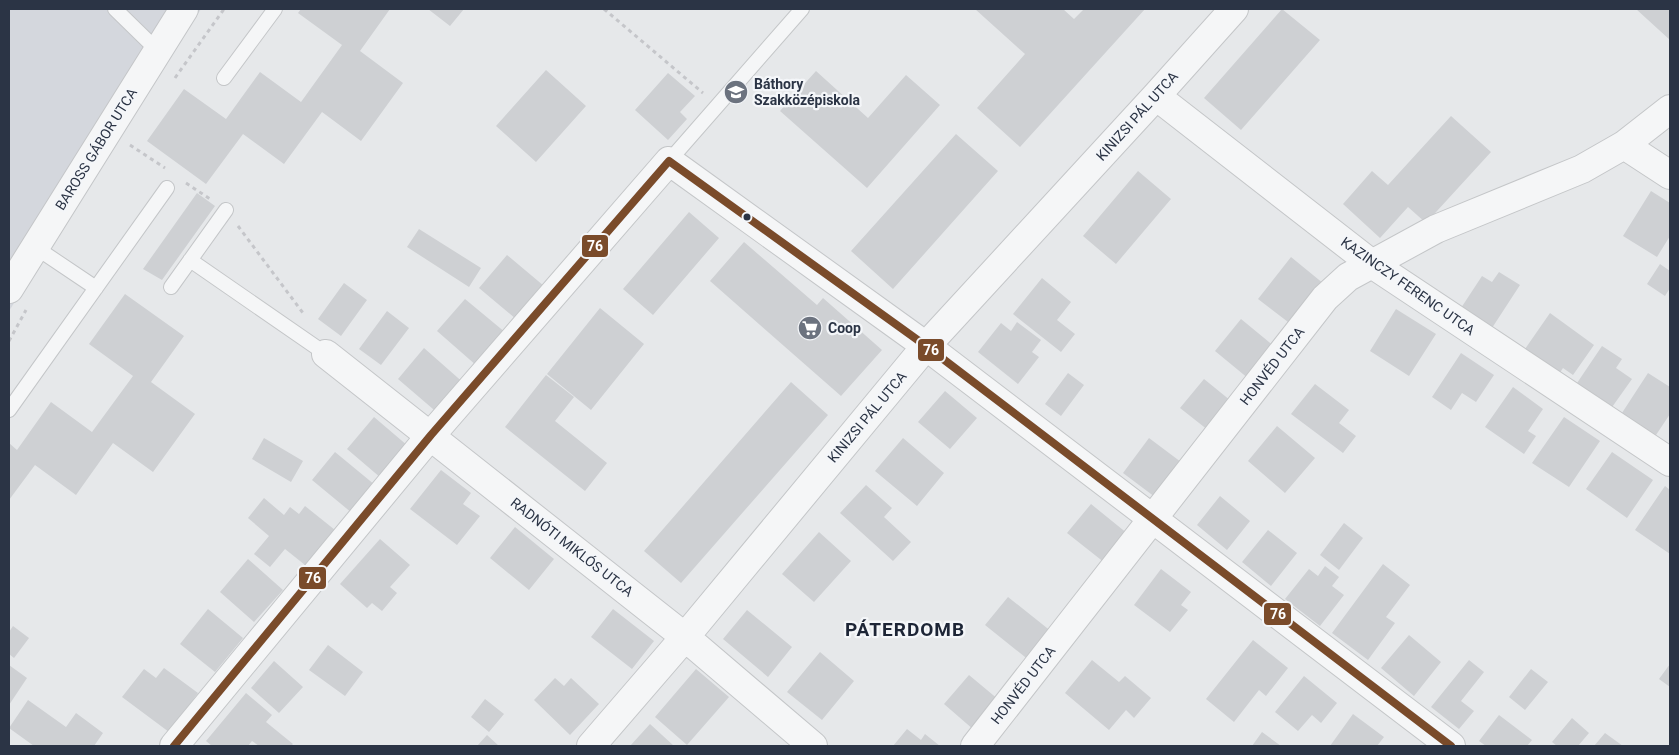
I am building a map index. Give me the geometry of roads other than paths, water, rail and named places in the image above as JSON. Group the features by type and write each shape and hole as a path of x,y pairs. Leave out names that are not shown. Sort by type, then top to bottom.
{"street":[{"name":"BAROSS GÁBOR UTCA","path":"9,289 184,9"},
{"name":"KINIZSI PÁL UTCA","path":"591,746 685,637 926,346 1234,9"},
{"name":"KAZINCZY FERENC UTCA","path":"1156,96 1372,264 1670,462"},
{"name":"HONVÉD UTCA","path":"975,746 1325,298 1348,277 1436,229 1582,169 1624,145 1670,109"},
{"path":"1624,145 1670,175"},
{"path":"174,746 431,435 669,161 926,346 1451,746"},
{"name":"RADNÓTI MIKLÓS UTCA","path":"326,354 685,637 813,746"}],"lane":[{"path":"115,9 158,51"},
{"path":"224,78 276,9"},
{"path":"669,161 802,9"},
{"path":"9,410 167,188"},
{"path":"171,287 190,260 229,215"},
{"path":"35,246 96,288"},
{"path":"190,260 326,354"}],"place":[{"name":"Báthory Szakközépiskola","path":"736,92"},
{"name":"Coop","path":"810,328"}],"district":[{"name":"PÁTERDOMB","path":"905,629"}]}
